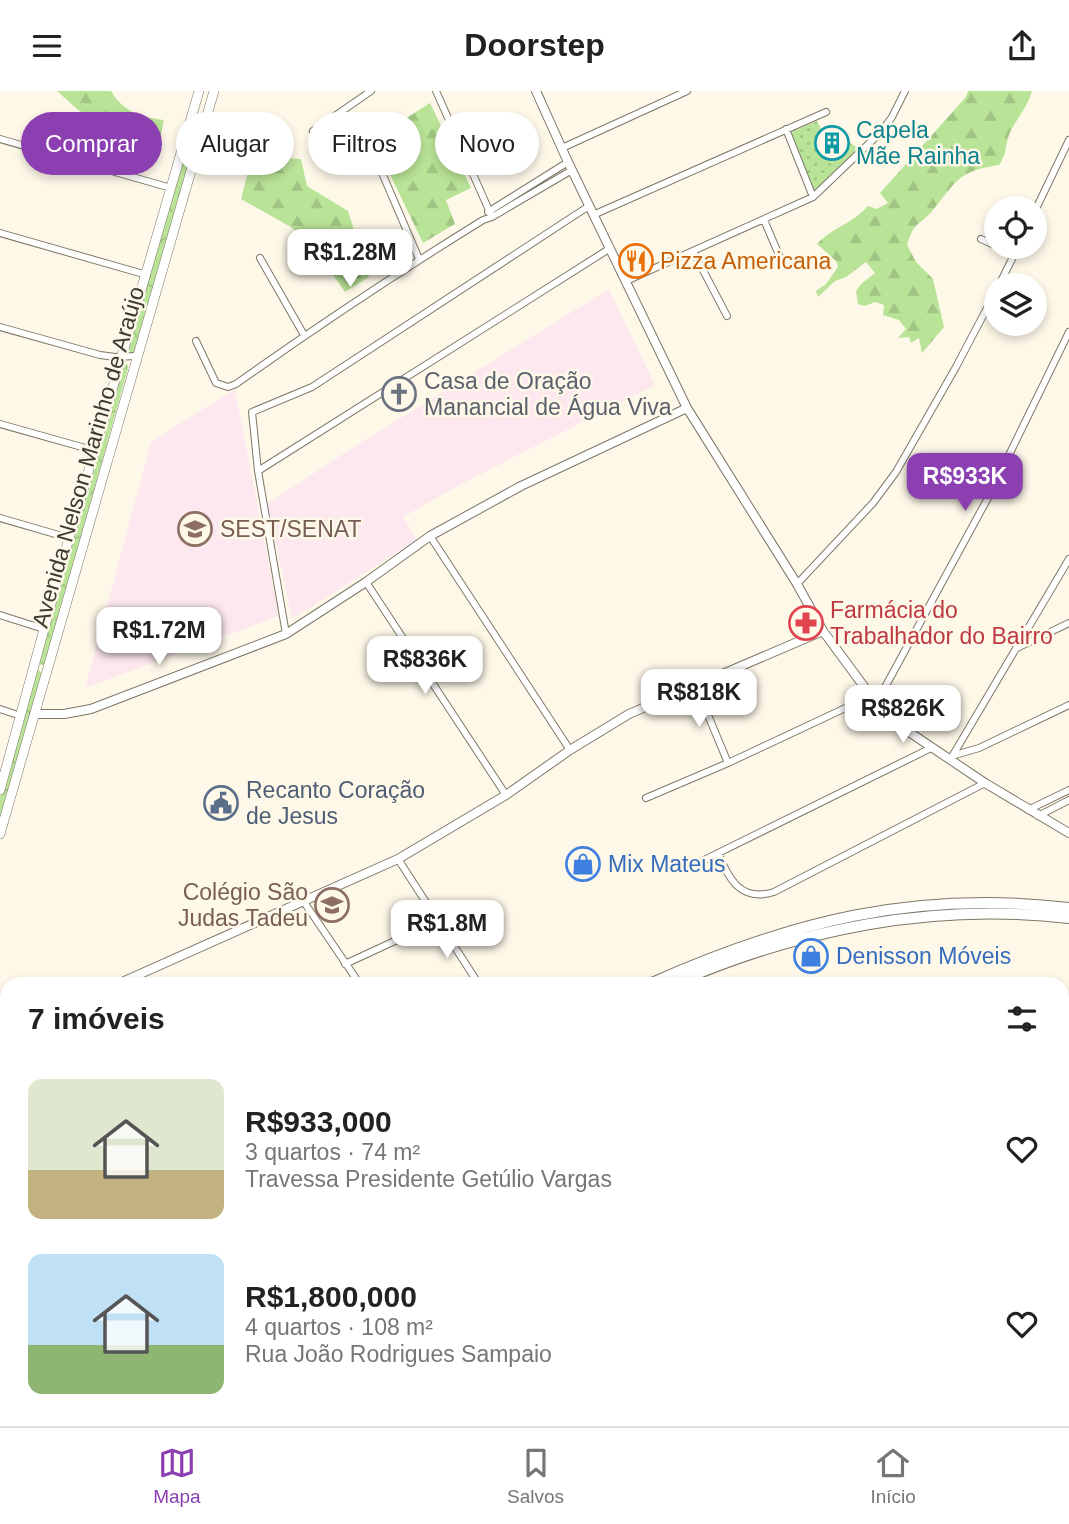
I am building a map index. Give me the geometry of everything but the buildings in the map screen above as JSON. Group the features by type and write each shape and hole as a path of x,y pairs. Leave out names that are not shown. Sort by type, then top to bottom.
{"main road":[{"name":"Avenida Nelson Marinho de Araújo","path":"0,790 69,538 200,91"},
{"name":"Avenida Nelson Marinho de Araújo","path":"208,112 214,91"},
{"path":"194,110 200,112"},
{"name":"Avenida Nelson Marinho de Araújo","path":"0,834 189,175"},
{"path":"35,665 47,668"},
{"path":"666,977 770,936 885,909 976,902 1069,908"},
{"path":"692,977 764,950 877,921 979,913 1069,918"}],"street":[{"path":"341,112 371,91"},
{"path":"436,91 491,213"},
{"path":"536,91 687,408 797,584 823,631 874,699 930,748 952,758 985,783 1069,833"},
{"path":"562,148 687,91"},
{"path":"626,281 813,197 881,132 905,91"},
{"path":"593,215 826,112"},
{"path":"786,129 813,197"},
{"path":"0,139 171,188"},
{"path":"1042,196 1069,140"},
{"path":"196,341 216,383 228,387 236,384 304,335 491,213 570,166"},
{"path":"383,175 419,260"},
{"path":"286,634 251,415 256,409 312,387 589,206"},
{"path":"764,221 782,262"},
{"path":"0,233 146,275"},
{"path":"258,471 610,249"},
{"path":"694,251 727,316"},
{"path":"260,258 304,335"},
{"path":"797,584 873,503 896,472 984,314"},
{"path":"0,327 100,355 136,356"},
{"path":"646,798 874,699 989,496 1069,332"},
{"path":"34,714 65,714 91,709 286,634 430,536 521,487 687,408"},
{"path":"0,424 96,451"},
{"path":"0,518 69,538"},
{"path":"430,536 570,750"},
{"path":"952,758 1017,648 1035,609 1069,559"},
{"path":"366,582 506,795"},
{"path":"0,615 44,629"},
{"path":"1017,648 1069,623"},
{"path":"134,977 398,859 447,827 506,795 570,750 629,714 823,631"},
{"path":"695,684 728,763"},
{"path":"952,758 1069,705"},
{"path":"0,709 21,716"},
{"path":"690,867 930,748"},
{"path":"718,853 741,890 761,896 774,892 985,783"},
{"path":"1028,810 1069,790"},
{"path":"1038,816 1069,800"},
{"path":"1038,816 1043,823 1069,839"},
{"path":"398,859 474,977"},
{"path":"304,902 355,977"},
{"path":"345,964 438,921"}],"shaded area":[{"path":"609,289 655,385 465,482 403,517 417,540 292,619 267,504"},
{"name":"SEST/SENAT","path":"235,389 279,616 85,688 151,442"}],"green space":[{"path":"57,91 111,91 121,104 133,112 82,112"},
{"path":"968,91 1032,91 1010,132 999,165 975,170 960,179 915,227 910,237 907,245 916,262 933,279 944,327 922,353 919,338 911,343 909,337 898,338 906,329 899,320 883,315 884,305 875,302 865,306 858,304 856,291 875,273 866,262 846,277 835,281 818,297 816,291 826,284 838,267 836,261 817,244 868,206 877,209 888,203 880,193 966,97"},
{"path":"430,103 435,113 435,175 465,175 471,188 446,200 455,224 423,243 390,175 421,175 421,112 416,112"},
{"path":"817,121 831,148 841,137 858,148 815,192 791,132"},
{"path":"294,159 301,159 307,186 348,211 369,277 345,292 309,241 289,226 241,199 247,175 294,175"},
{"path":"179,175 185,175 134,352 131,353 128,349"},
{"path":"124,363 128,368 46,662 39,664 38,662"},
{"path":"39,670 42,674 0,824 0,796 36,672"}],"place":[{"name":"Capela Mãe Rainha","path":"832,143"},
{"name":"Pizza Americana","path":"636,261"},
{"name":"Casa de Oração Manancial de Água Viva","path":"399,394"},
{"name":"SEST/SENAT","path":"195,529"},
{"name":"Farmácia do Trabalhador do Bairro","path":"806,623"},
{"name":"Recanto Coração de Jesus","path":"221,803"},
{"name":"Mix Mateus","path":"583,864"},
{"name":"Colégio São Judas Tadeu","path":"332,905"},
{"name":"Denisson Móveis","path":"811,956"}]}
